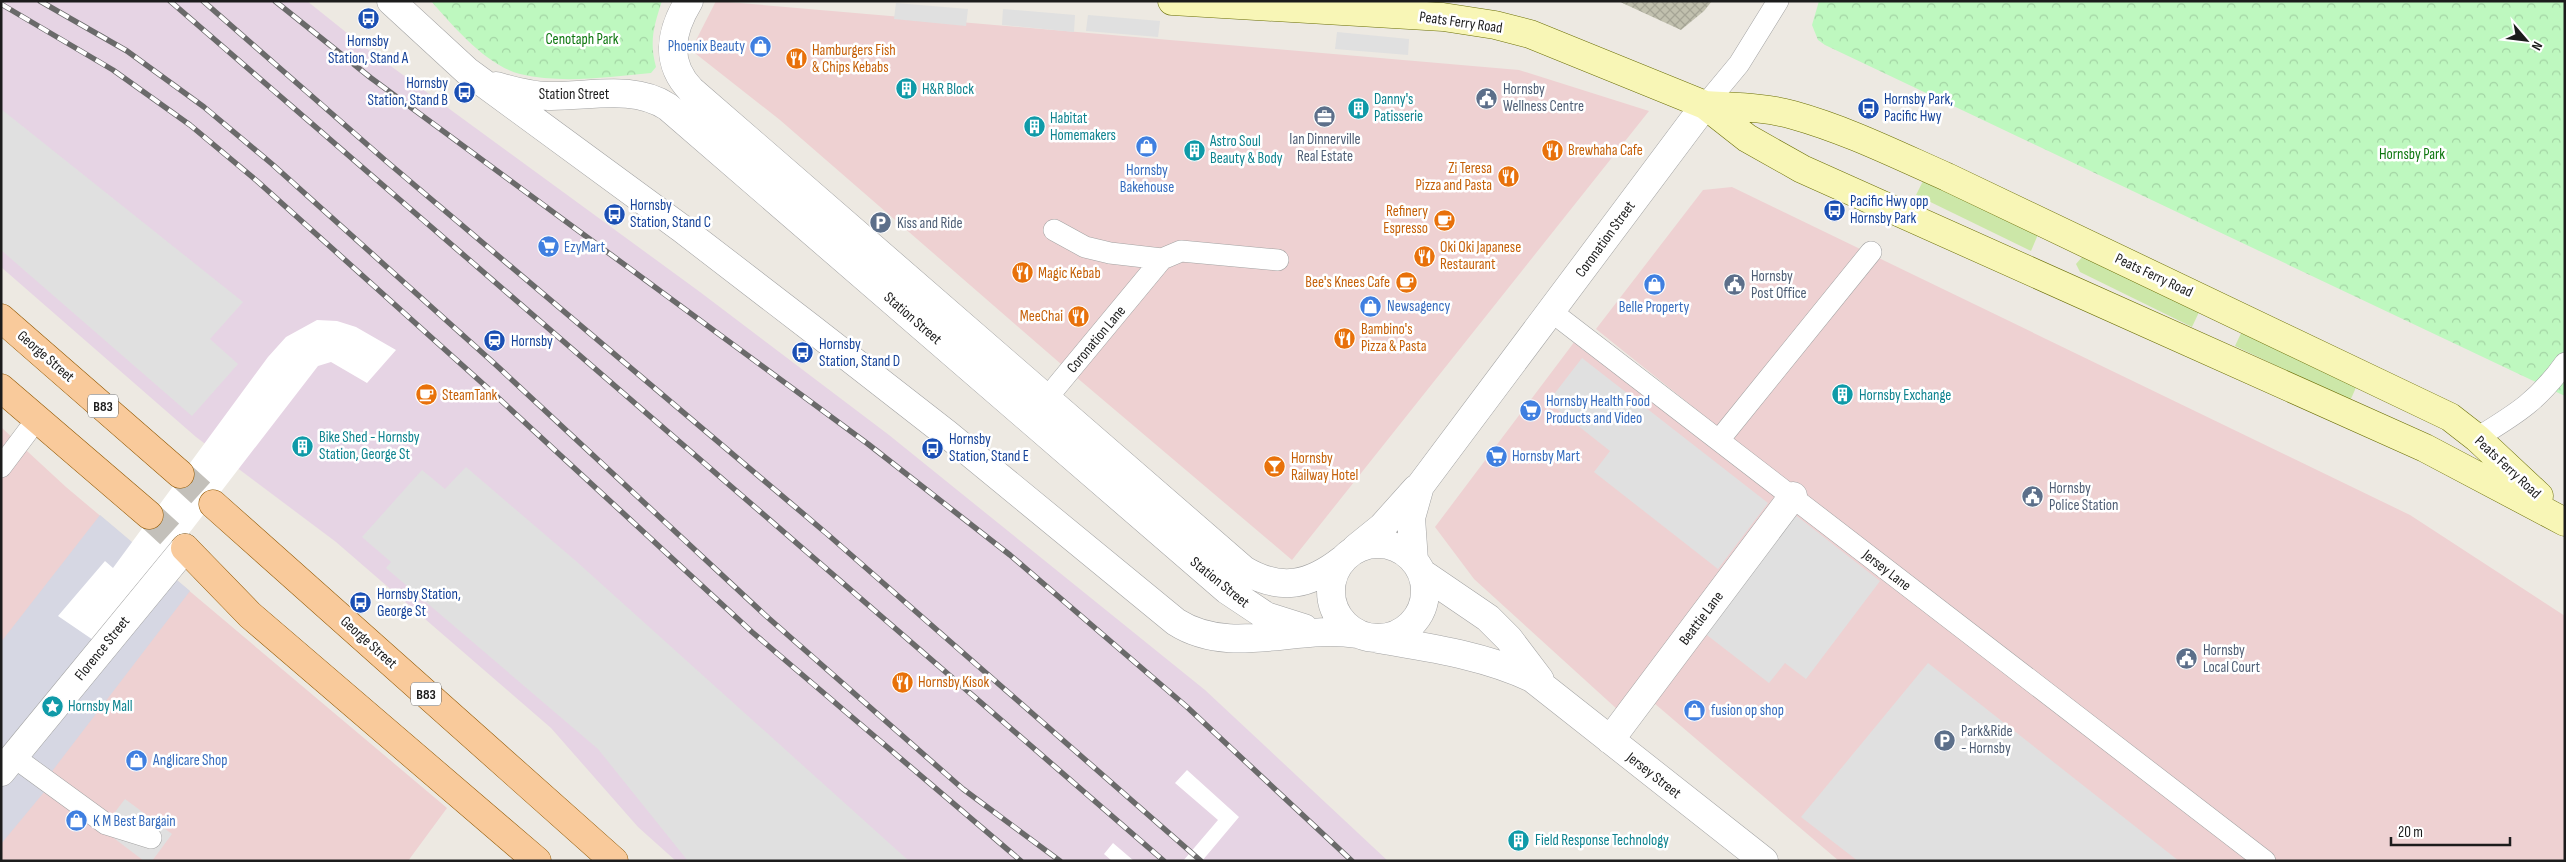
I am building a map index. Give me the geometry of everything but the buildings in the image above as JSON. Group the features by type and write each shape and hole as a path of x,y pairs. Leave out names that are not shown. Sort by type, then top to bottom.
{"main road":[{"name":"Peats Ferry Road","path":"1172,1 1313,5 1444,17 1512,29 1555,43 1705,105 1747,138 1802,169 2425,448 2565,521"},
{"name":"Peats Ferry Road","path":"1705,105 1746,108 1793,115 1888,150 2436,410 2450,417 2477,438 2565,521"},
{"name":"George Street","path":"1,318 180,474"},
{"path":"1,388 149,514"},
{"name":"George Street","path":"213,504 614,861"},
{"path":"185,548 250,615 537,861"}],"street":[{"name":"Station Street","path":"391,1 422,32 478,78 674,222 811,328 947,434 1176,622 1201,635 1226,638 1260,637 1320,631"},
{"name":"Station Street","path":"689,1 676,25 673,45 675,66 682,81 1038,409 1244,603 1276,620 1320,631 1367,636"},
{"name":"Station Street","path":"478,78 522,93 547,96 636,94 663,104 1038,409 1253,576 1281,583 1310,581 1322,575 1346,556"},
{"name":"Coronation Street","path":"1346,556 1382,527 1428,474 1552,312 1705,105"},
{"name":"Coronation Street","path":"1418,567 1411,534 1413,507 1420,486 1428,474"},
{"name":"Beattie Lane","path":"1610,740 1792,496"},
{"path":"1384,544 1396,547 1418,567 1424,598 1417,617 1403,631 1367,636 1340,620 1331,601 1332,579 1346,556 1361,547 1384,544"},
{"name":"Florence Street","path":"8,764 185,548"},
{"name":"Jersey Street","path":"1418,567 1477,609 1498,627 1546,688"},
{"name":"Jersey Street","path":"1367,636 1494,662 1532,678 1764,861"}],"lane":[{"name":"Coronation Street","path":"1705,105 1739,64 1778,1"},
{"path":"1054,230 1084,247 1110,253 1162,259 1181,251 1278,260"},
{"path":"1719,440 1871,252"},
{"name":"Coronation Lane","path":"1038,409 1162,259"},
{"name":"Jersey Lane","path":"1552,312 2265,861"},
{"path":"2477,438 2523,410 2549,385 2565,363"},
{"path":"1,467 37,419"},
{"path":"8,764 106,824 151,838"}],"shaded area":[{"path":"1,1 307,1 362,45 700,292 889,435 1205,690 1388,861 676,861 638,827 551,728 336,542 196,437 1,267"},
{"path":"716,1 1519,70 1649,111 1292,560 1069,371 780,120 691,50"},
{"path":"1618,1 1712,1 1704,11 1681,30"},
{"path":"896,3 968,9 966,26 894,19"},
{"path":"1003,9 1075,15 1074,32 1002,25"},
{"path":"1088,15 1160,21 1158,37 1086,31"},
{"path":"1337,32 1409,39 1408,55 1335,49"},
{"path":"1,109 243,302 210,339 238,364 192,416 1,250"},
{"path":"1732,187 2410,515 2565,616 2565,861 1839,861 1654,703 1804,496 1596,329 1703,190"},
{"path":"1575,341 1778,499 1618,710 1474,579 1435,527"},
{"path":"1582,358 1768,503 1718,569 1594,472 1610,451 1548,402"},
{"path":"1,427 66,487 447,808 408,861 1,861"},
{"path":"466,467 577,562 909,861 688,861 598,749 386,568 391,562 362,537 422,470 445,489"},
{"path":"1789,510 1880,581 1806,679 1785,663 1769,683 1703,632"},
{"name":"Hornsby Mall","path":"100,515 190,591 53,770 45,791 1,844 1,642"},
{"name":"Park&Ride - Hornsby","path":"1928,663 2179,861 1858,861 1801,817"},
{"path":"125,799 172,834 152,861 144,861 102,829"}],"green space":[{"name":"Cenotaph Park","path":"431,1 662,1 653,34 656,67 651,73 585,79 552,79 520,74 507,69 483,54 460,33"},
{"name":"Hornsby Park","path":"1819,1 2565,1 2565,396 1825,45 1818,40 1812,25"},
{"path":"1925,177 2039,232 2031,251 1916,195"},
{"path":"2083,256 2200,310 2192,327 2080,272 2076,264"},
{"path":"2243,329 2358,383 2350,401 2235,346"}],"pier":[{"path":"317,320 337,321 356,327 396,350 367,383 331,362 318,366 102,646 58,616 105,561 113,568 268,357 286,337"},
{"path":"1187,770 1239,817 1202,861 1183,861 1218,820 1175,783"},
{"path":"1113,843 1134,861 1112,861 1104,854"}],"tunnel":[{"path":"180,474 213,504"},
{"path":"149,515 185,548"}],"railway":[{"path":"40,1 127,51 204,107 272,164 496,365 765,615 963,789 1060,861"},
{"path":"170,1 1164,861"},
{"path":"203,1 386,161 826,533 1201,861"},
{"path":"275,1 371,78 868,444 1010,555 1187,707 1352,861"},
{"path":"1,4 113,70 190,125 257,181 481,382 752,632 1021,861"}],"place":[{"name":"Hornsby Station, Stand A","path":"368,18"},
{"name":"Phoenix Beauty","path":"761,46"},
{"name":"Hamburgers Fish & Chips Kebabs","path":"796,59"},
{"name":"H&R Block","path":"906,89"},
{"name":"Hornsby Station, Stand B","path":"464,92"},
{"name":"Hornsby Wellness Centre","path":"1487,98"},
{"name":"Danny's Patisserie","path":"1358,108"},
{"name":"Hornsby Park, Pacific Hwy","path":"1868,108"},
{"name":"Ian Dinnerville Real Estate","path":"1325,116"},
{"name":"Habitat Homemakers","path":"1034,127"},
{"name":"Hornsby Bakehouse","path":"1147,147"},
{"name":"Astro Soul Beauty & Body","path":"1194,150"},
{"name":"Brewhaha Cafe","path":"1552,150"},
{"name":"Zi Teresa Pizza and Pasta","path":"1508,177"},
{"name":"Pacific Hwy opp Hornsby Park","path":"1834,210"},
{"name":"Hornsby Station, Stand C","path":"614,214"},
{"name":"Refinery Espresso","path":"1444,220"},
{"name":"Kiss and Ride","path":"881,223"},
{"name":"EzyMart","path":"548,247"},
{"name":"Oki Oki Japanese Restaurant","path":"1424,256"},
{"name":"Magic Kebab","path":"1022,273"},
{"name":"Bee's Knees Cafe","path":"1406,282"},
{"name":"Belle Property","path":"1654,284"},
{"name":"Hornsby Post Office","path":"1735,285"},
{"name":"Newsagency","path":"1371,306"},
{"name":"MeeChai","path":"1079,316"},
{"name":"Bambino's Pizza & Pasta","path":"1345,338"},
{"name":"Hornsby","path":"495,341"},
{"name":"Hornsby Station, Stand D","path":"803,353"},
{"name":"SteamTank","path":"426,395"},
{"name":"Hornsby Exchange","path":"1843,395"},
{"name":"Hornsby Health Food Products and Video","path":"1530,410"},
{"name":"Bike Shed - Hornsby Station, George St","path":"303,446"},
{"name":"Hornsby Station, Stand E","path":"933,448"},
{"name":"Hornsby Mart","path":"1496,456"},
{"name":"Hornsby Railway Hotel","path":"1275,467"},
{"name":"Hornsby Police Station","path":"2033,497"},
{"name":"Hornsby Station, George St","path":"361,603"},
{"name":"Hornsby Local Court","path":"2187,659"},
{"name":"Hornsby Kisok","path":"902,682"},
{"name":"Hornsby Mall","path":"52,706"},
{"name":"fusion op shop","path":"1695,710"},
{"name":"Park&Ride - Hornsby","path":"1945,740"},
{"name":"Anglicare Shop","path":"137,760"},
{"name":"K M Best Bargain","path":"77,821"},
{"name":"Field Response Technology","path":"1519,840"}]}
